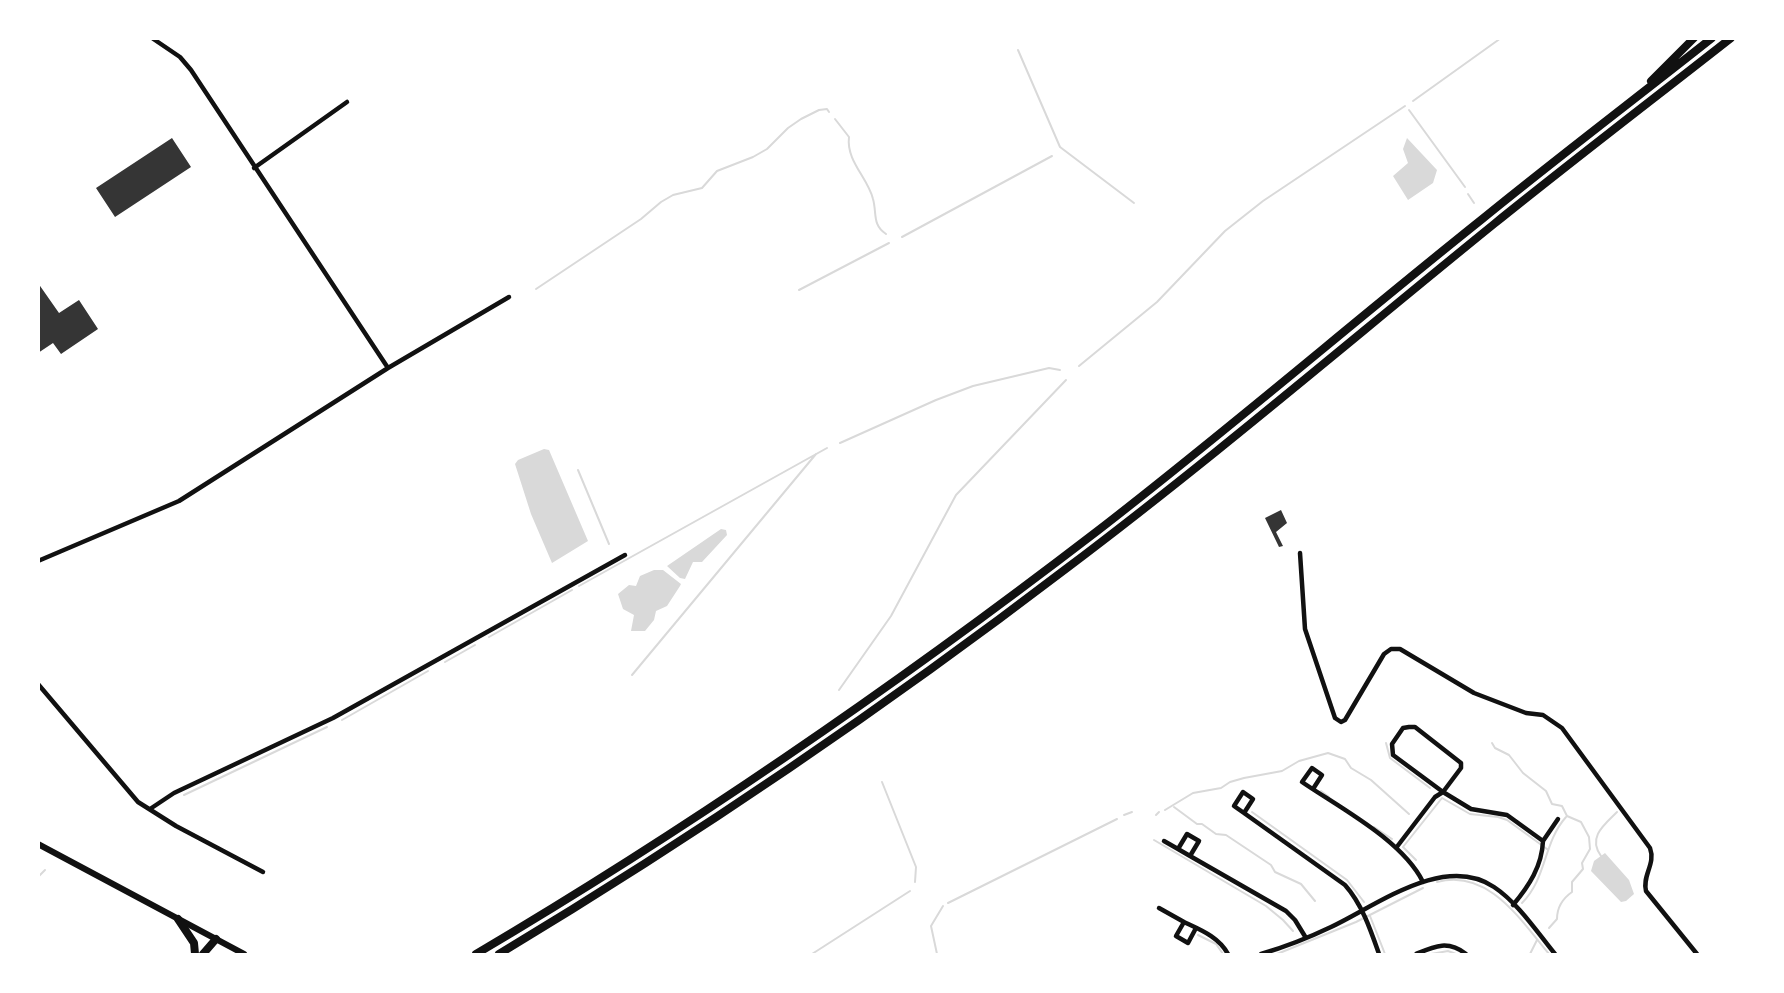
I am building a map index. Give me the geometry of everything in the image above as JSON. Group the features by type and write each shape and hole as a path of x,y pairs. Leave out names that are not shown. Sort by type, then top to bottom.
{"highway":[{"path":"1635,99 1694,38"},
{"path":"476,954 711,807 877,694 993,609 1167,476 1480,220 1712,38"},
{"path":"499,954 729,809 874,710 1017,606 1164,494 1505,216 1731,38"},
{"path":"178,919 194,943 195,954"},
{"path":"202,954 216,939"}],"main road":[{"path":"38,844 244,954"}],"street":[{"path":"152,38 186,64 388,368"},
{"path":"254,168 346,102"},
{"path":"38,561 178,501 388,368 509,297"},
{"path":"1300,553 1305,629 1335,718 1342,722 1345,720 1384,654 1391,649 1400,649 1474,693 1553,721 1562,728 1650,848 1652,858 1645,878 1646,891 1697,954"},
{"path":"150,809 174,793 333,718 625,555"},
{"path":"38,684 138,802 176,826 263,872"},
{"path":"1396,848 1435,796 1443,792 1461,768 1461,763 1415,727 1403,728 1392,744 1393,755 1443,792 1471,809 1507,815 1543,841"},
{"path":"1312,789 1322,775 1312,768 1302,782 1396,848 1411,862 1423,882"},
{"path":"1244,813 1253,799 1243,792 1234,806 1345,885 1362,912 1379,954"},
{"path":"1513,905 1529,885 1537,869 1543,841 1558,819"},
{"path":"1178,849 1187,834 1199,841 1190,856"},
{"path":"1164,842 1286,911 1306,938"},
{"path":"1261,954 1306,938 1423,882 1447,876 1471,878 1493,886 1555,954"},
{"path":"1159,908 1220,941 1228,954"},
{"path":"1184,922 1176,936 1188,943 1196,928"},
{"path":"1416,954 1443,945 1466,954"}],"shaded area":[{"path":"1407,138 1437,170 1433,183 1408,200 1393,176 1408,163 1403,149"},
{"path":"544,449 549,450 588,541 552,563 531,514 515,464 518,460"},
{"path":"721,529 726,530 727,535 702,562 693,562 685,579 680,578 667,566"},
{"path":"654,570 663,570 681,584 667,606 656,611 654,620 645,631 631,631 634,615 623,609 618,594 629,585 636,586 640,576"},
{"path":"1605,853 1629,880 1634,894 1626,901 1621,902 1591,871 1594,861"}],"building":[{"path":"172,138 191,167 115,217 96,188"},
{"path":"38,283 59,313 79,300 98,329 61,354 53,343 38,353"},
{"path":"1281,510 1287,523 1276,532 1283,546 1279,547 1265,518"}],"waterway":[{"path":"1413,101 1501,38"},
{"path":"1018,50 1060,147 1134,203"},
{"path":"1079,366 1157,302 1225,231 1263,201 1405,106"},
{"path":"536,289 641,219 661,202 673,195 702,188 717,171 767,149 801,119 819,110 827,109 829,112"},
{"path":"1409,110 1465,187"},
{"path":"835,119 849,137 854,162 873,199 877,223 886,234"},
{"path":"902,237 1052,156"},
{"path":"1468,194 1474,203"},
{"path":"799,290 889,243"},
{"path":"840,443 973,386 1049,368 1060,370"},
{"path":"839,690 891,616 956,495 1066,380"},
{"path":"579,586 827,448"},
{"path":"632,675 816,454"},
{"path":"578,470 609,544"},
{"path":"489,637 572,590"},
{"path":"445,662 475,645"},
{"path":"342,720 428,671"},
{"path":"184,795 327,727"},
{"path":"1386,743 1390,758 1430,788"},
{"path":"1492,743 1495,748 1509,755 1523,773 1546,791 1552,804 1562,806 1567,816 1581,822 1589,837 1590,849 1582,863 1583,869 1572,882 1572,892 1565,897 1557,919 1549,928"},
{"path":"1165,810 1193,793 1221,788 1244,778 1282,771 1299,761 1328,753 1345,759 1351,768 1371,780 1409,814"},
{"path":"882,782 916,867 915,882"},
{"path":"1321,791 1329,797"},
{"path":"1416,860 1403,847 1442,798 1470,814 1507,820 1547,849"},
{"path":"1174,807 1197,824 1202,824 1216,834 1226,835 1271,865 1275,872 1301,884 1315,901"},
{"path":"1124,815 1132,812"},
{"path":"1156,815 1159,812"},
{"path":"1252,812 1347,880 1364,902"},
{"path":"1601,856 1596,843 1599,831 1617,812"},
{"path":"1522,903 1536,883 1553,838 1566,817"},
{"path":"948,903 1117,819"},
{"path":"1374,827 1392,839"},
{"path":"1154,840 1266,906 1293,931"},
{"path":"38,877 45,870"},
{"path":"1437,882 1456,880 1488,890 1515,913 1549,954"},
{"path":"1277,954 1356,922 1423,888"},
{"path":"812,954 910,891"},
{"path":"937,954 931,926 943,906"},
{"path":"1370,916 1385,954"},
{"path":"1198,935 1216,944 1223,954"},
{"path":"1530,954 1537,940"},
{"path":"1431,954 1448,951 1456,954"}]}
